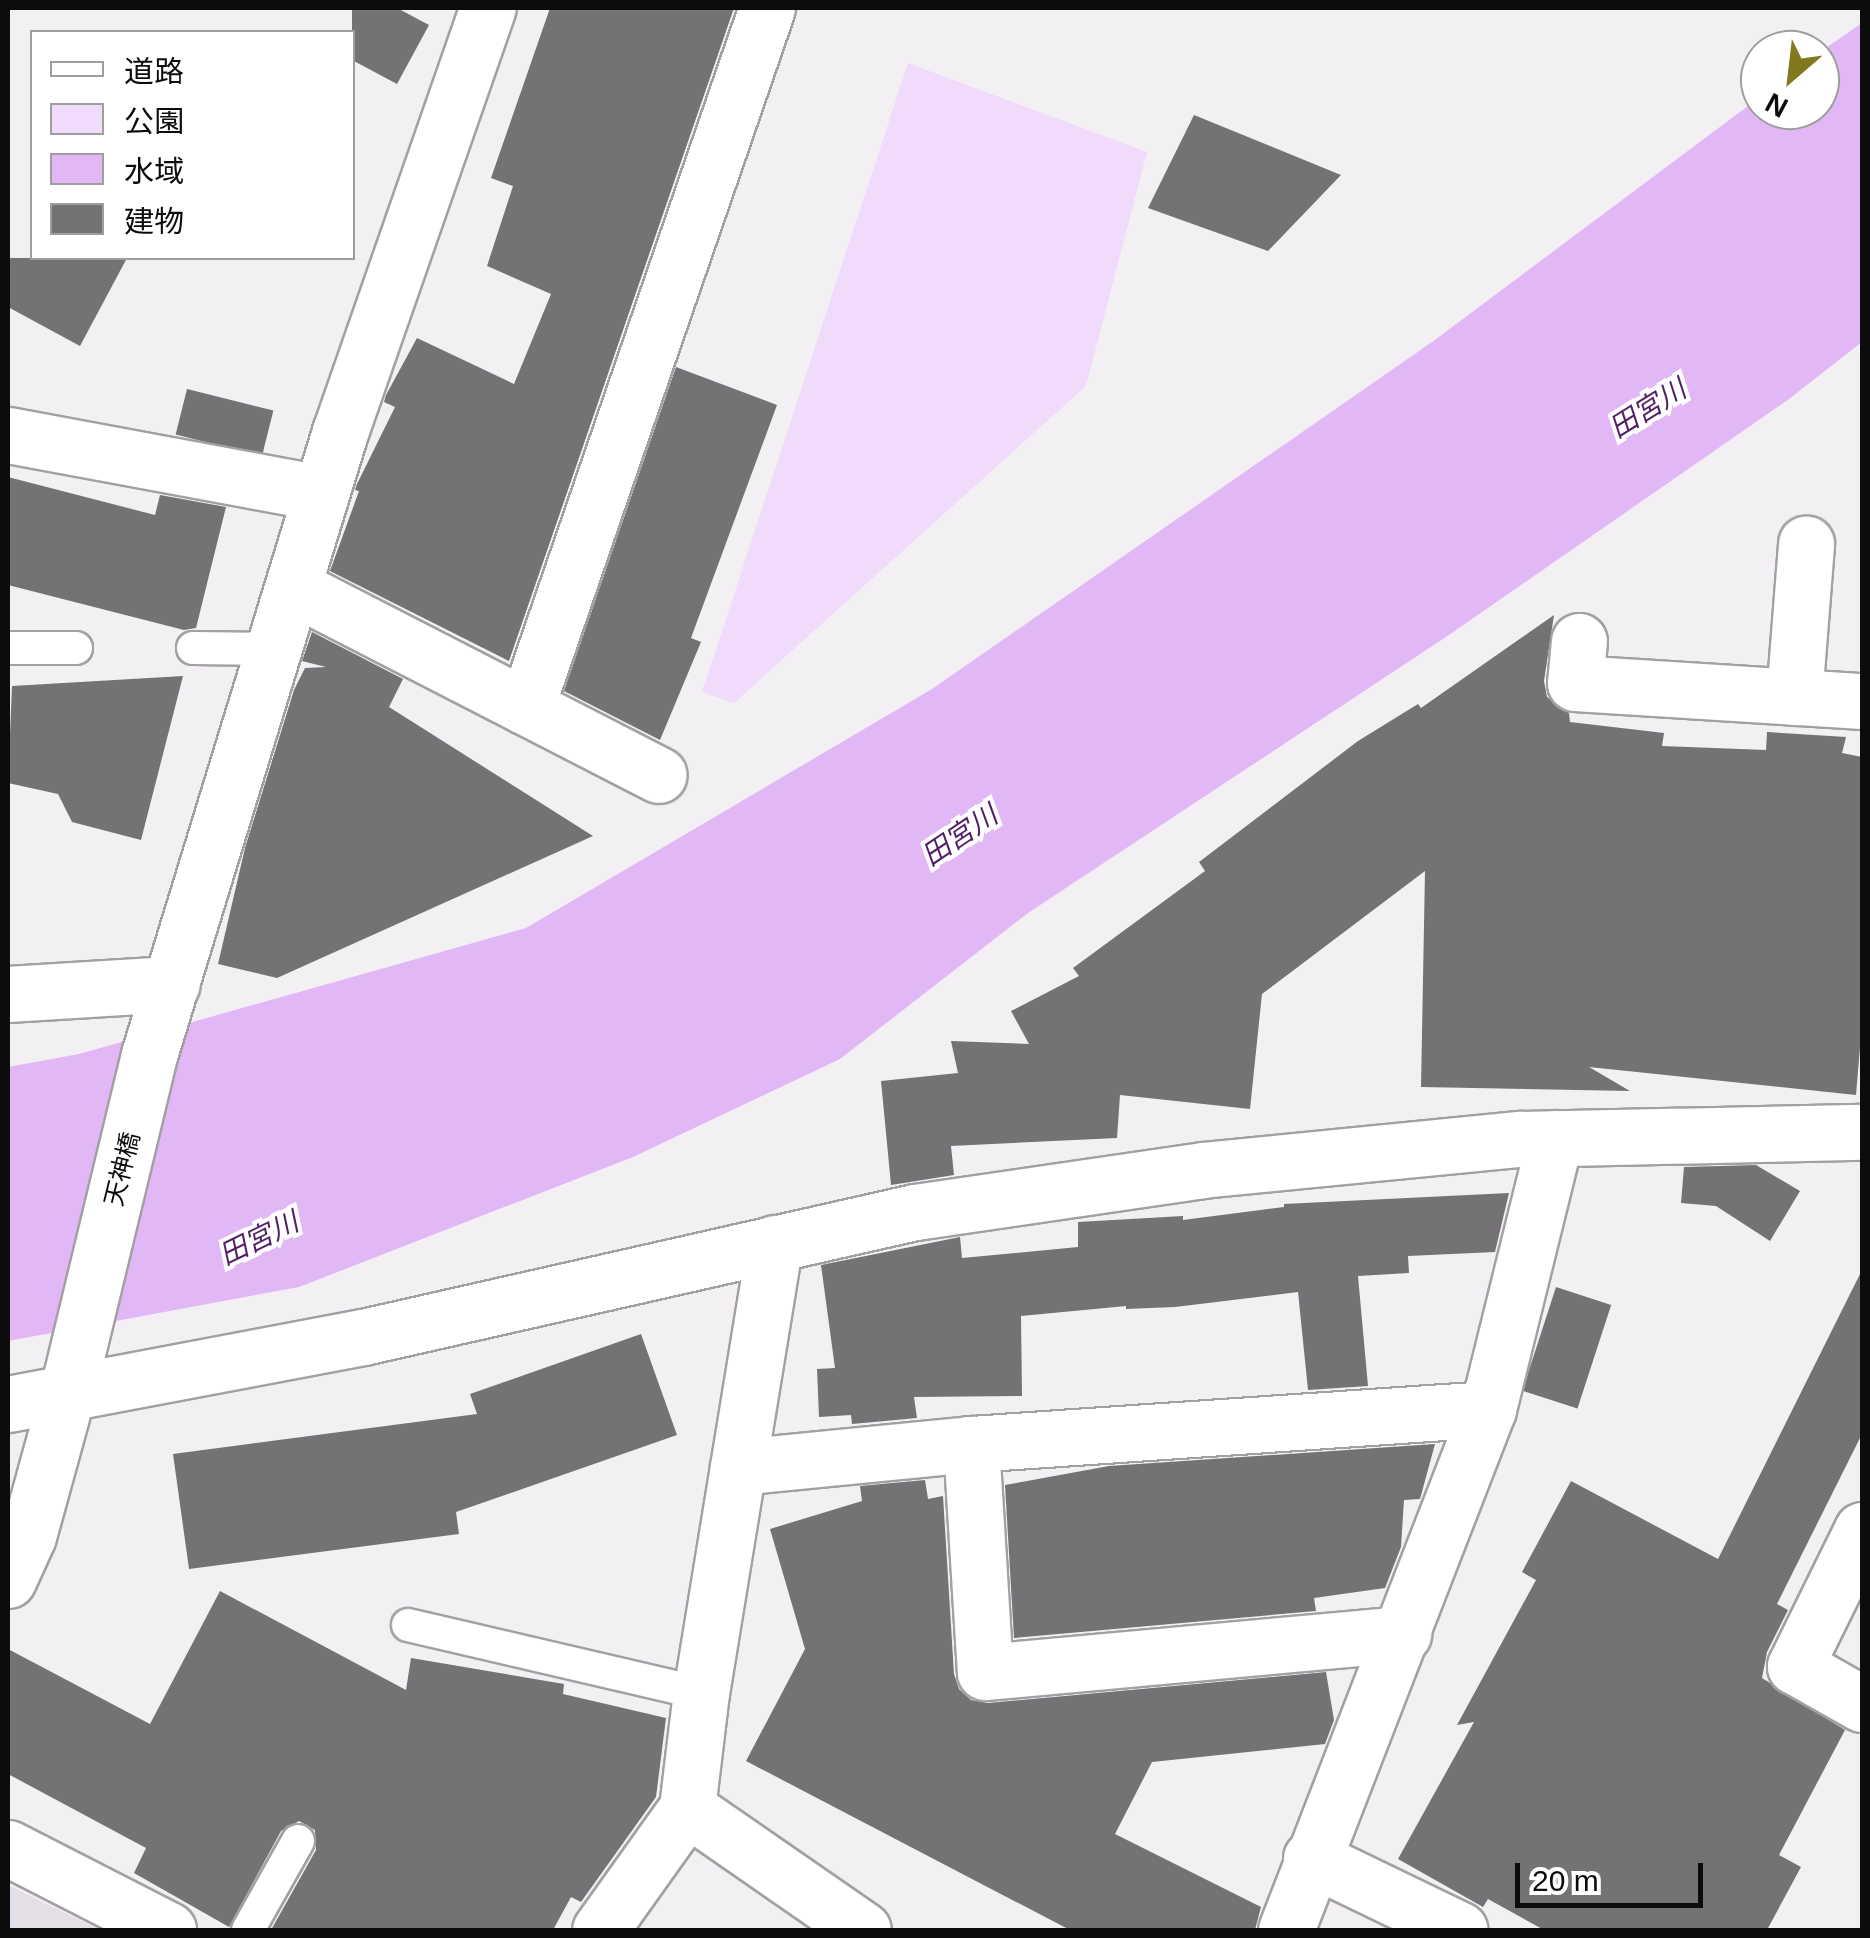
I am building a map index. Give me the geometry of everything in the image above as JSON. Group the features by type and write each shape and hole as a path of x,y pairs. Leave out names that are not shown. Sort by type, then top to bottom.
{"street":[{"name":"天神橋","path":"8,1580 28,1536 72,1374 149,1055 321,493 488,8"},
{"path":"526,707 767,8"},
{"path":"8,435 321,493"},
{"path":"1794,697 1806,543"},
{"path":"293,588 659,775"},
{"path":"1578,641 1574,683 1862,701"},
{"path":"8,994 172,984"},
{"path":"8,1404 72,1374 363,1337 915,1212 1202,1170 1555,1138 1862,1132"},
{"path":"1286,1930 1488,1410 1555,1138"},
{"path":"600,1930 687,1808 701,1693 775,1243"},
{"path":"738,1467 971,1444 1488,1410"},
{"path":"971,1444 985,1672 1403,1634"},
{"path":"1862,1530 1795,1666 1862,1704"},
{"path":"687,1808 863,1930"},
{"path":"8,1848 168,1930"},
{"path":"1311,1858 1460,1930"}],"lane":[{"path":"8,648 76,648"},
{"path":"193,648 276,648"},
{"path":"408,1625 701,1693"},
{"path":"248,1930 298,1841"}],"shaded area":[{"path":"8,1885 100,1930 8,1930"}],"green space":[{"path":"908,63 1147,152 1086,386 734,703 702,692"}],"water":[{"name":"田宮川","path":"1862,23 1862,342 1789,399 1449,635 1028,913 840,1059 633,1157 299,1287 8,1341 8,1067 79,1054 526,928 932,689 1432,342 1740,112 1740,130 1840,130 1840,38"}],"building":[{"path":"352,8 397,8 429,25 397,84 355,62"},
{"path":"550,8 734,8 509,661 330,571 359,491 355,490 357,484 395,407 384,402 386,395 417,338 514,384 551,294 487,266 513,186 491,178"},
{"path":"1194,115 1341,175 1268,251 1148,208"},
{"path":"8,258 126,260 80,346 8,307"},
{"path":"676,367 777,405 691,638 701,642 660,740 564,691"},
{"path":"187,389 273,411 262,456 176,435"},
{"path":"8,477 155,515 160,495 226,507 196,628 184,630 8,585"},
{"path":"1554,615 1544,681 1547,697 1569,713 1570,722 1664,733 1662,746 1766,750 1767,732 1846,737 1842,753 1862,757 1862,1024 1856,1095 1589,1067 1630,1091 1421,1087 1425,871 1262,994 1250,1109 1120,1095 1117,1138 951,1146 954,1175 891,1185 881,1081 958,1073 951,1041 1029,1044 1011,1011 1079,976 1073,968 1205,871 1199,862 1358,741 1418,704 1421,708"},
{"path":"312,632 403,679 389,707 593,836 277,978 218,964 245,848 294,690 305,668 326,667 302,661"},
{"path":"183,676 141,840 72,822 58,794 8,783 12,686"},
{"path":"1756,1165 1800,1191 1770,1241 1716,1206 1681,1203 1684,1167"},
{"path":"1509,1193 1495,1252 1408,1256 1409,1273 1358,1276 1368,1386 1308,1390 1298,1292 1175,1307 1126,1306 1021,1316 1022,1396 914,1397 917,1418 852,1424 851,1415 819,1417 817,1369 835,1368 821,1265 960,1237 962,1258 1078,1247 1078,1222 1183,1216 1183,1220 1284,1204"},
{"path":"1862,1270 1862,1434 1777,1604 1788,1610 1767,1652 1762,1678 1845,1730 1779,1855 1801,1867 1767,1930 1544,1930 1488,1899 1483,1907 1398,1859 1474,1722 1457,1725 1536,1580 1522,1572 1571,1481 1718,1559"},
{"path":"1556,1287 1611,1305 1577,1409 1522,1391"},
{"path":"641,1334 677,1435 456,1512 459,1534 189,1569 173,1454 477,1414 470,1394"},
{"path":"1435,1444 1420,1499 1404,1500 1401,1547 1385,1588 1314,1598 1316,1611 1014,1638 1005,1485 1109,1466"},
{"path":"925,1480 928,1499 943,1496 954,1674 959,1689 971,1700 988,1703 1326,1672 1334,1720 1325,1744 1152,1762 1115,1834 1261,1907 1255,1930 1070,1930 746,1761 805,1649 770,1529 862,1501 860,1486"},
{"path":"220,1591 406,1690 411,1658 564,1684 563,1694 666,1718 656,1797 581,1902 571,1897 553,1930 271,1930 316,1850 315,1830 299,1821 281,1831 229,1927 134,1873 146,1848 8,1774 8,1649 150,1724"}]}
